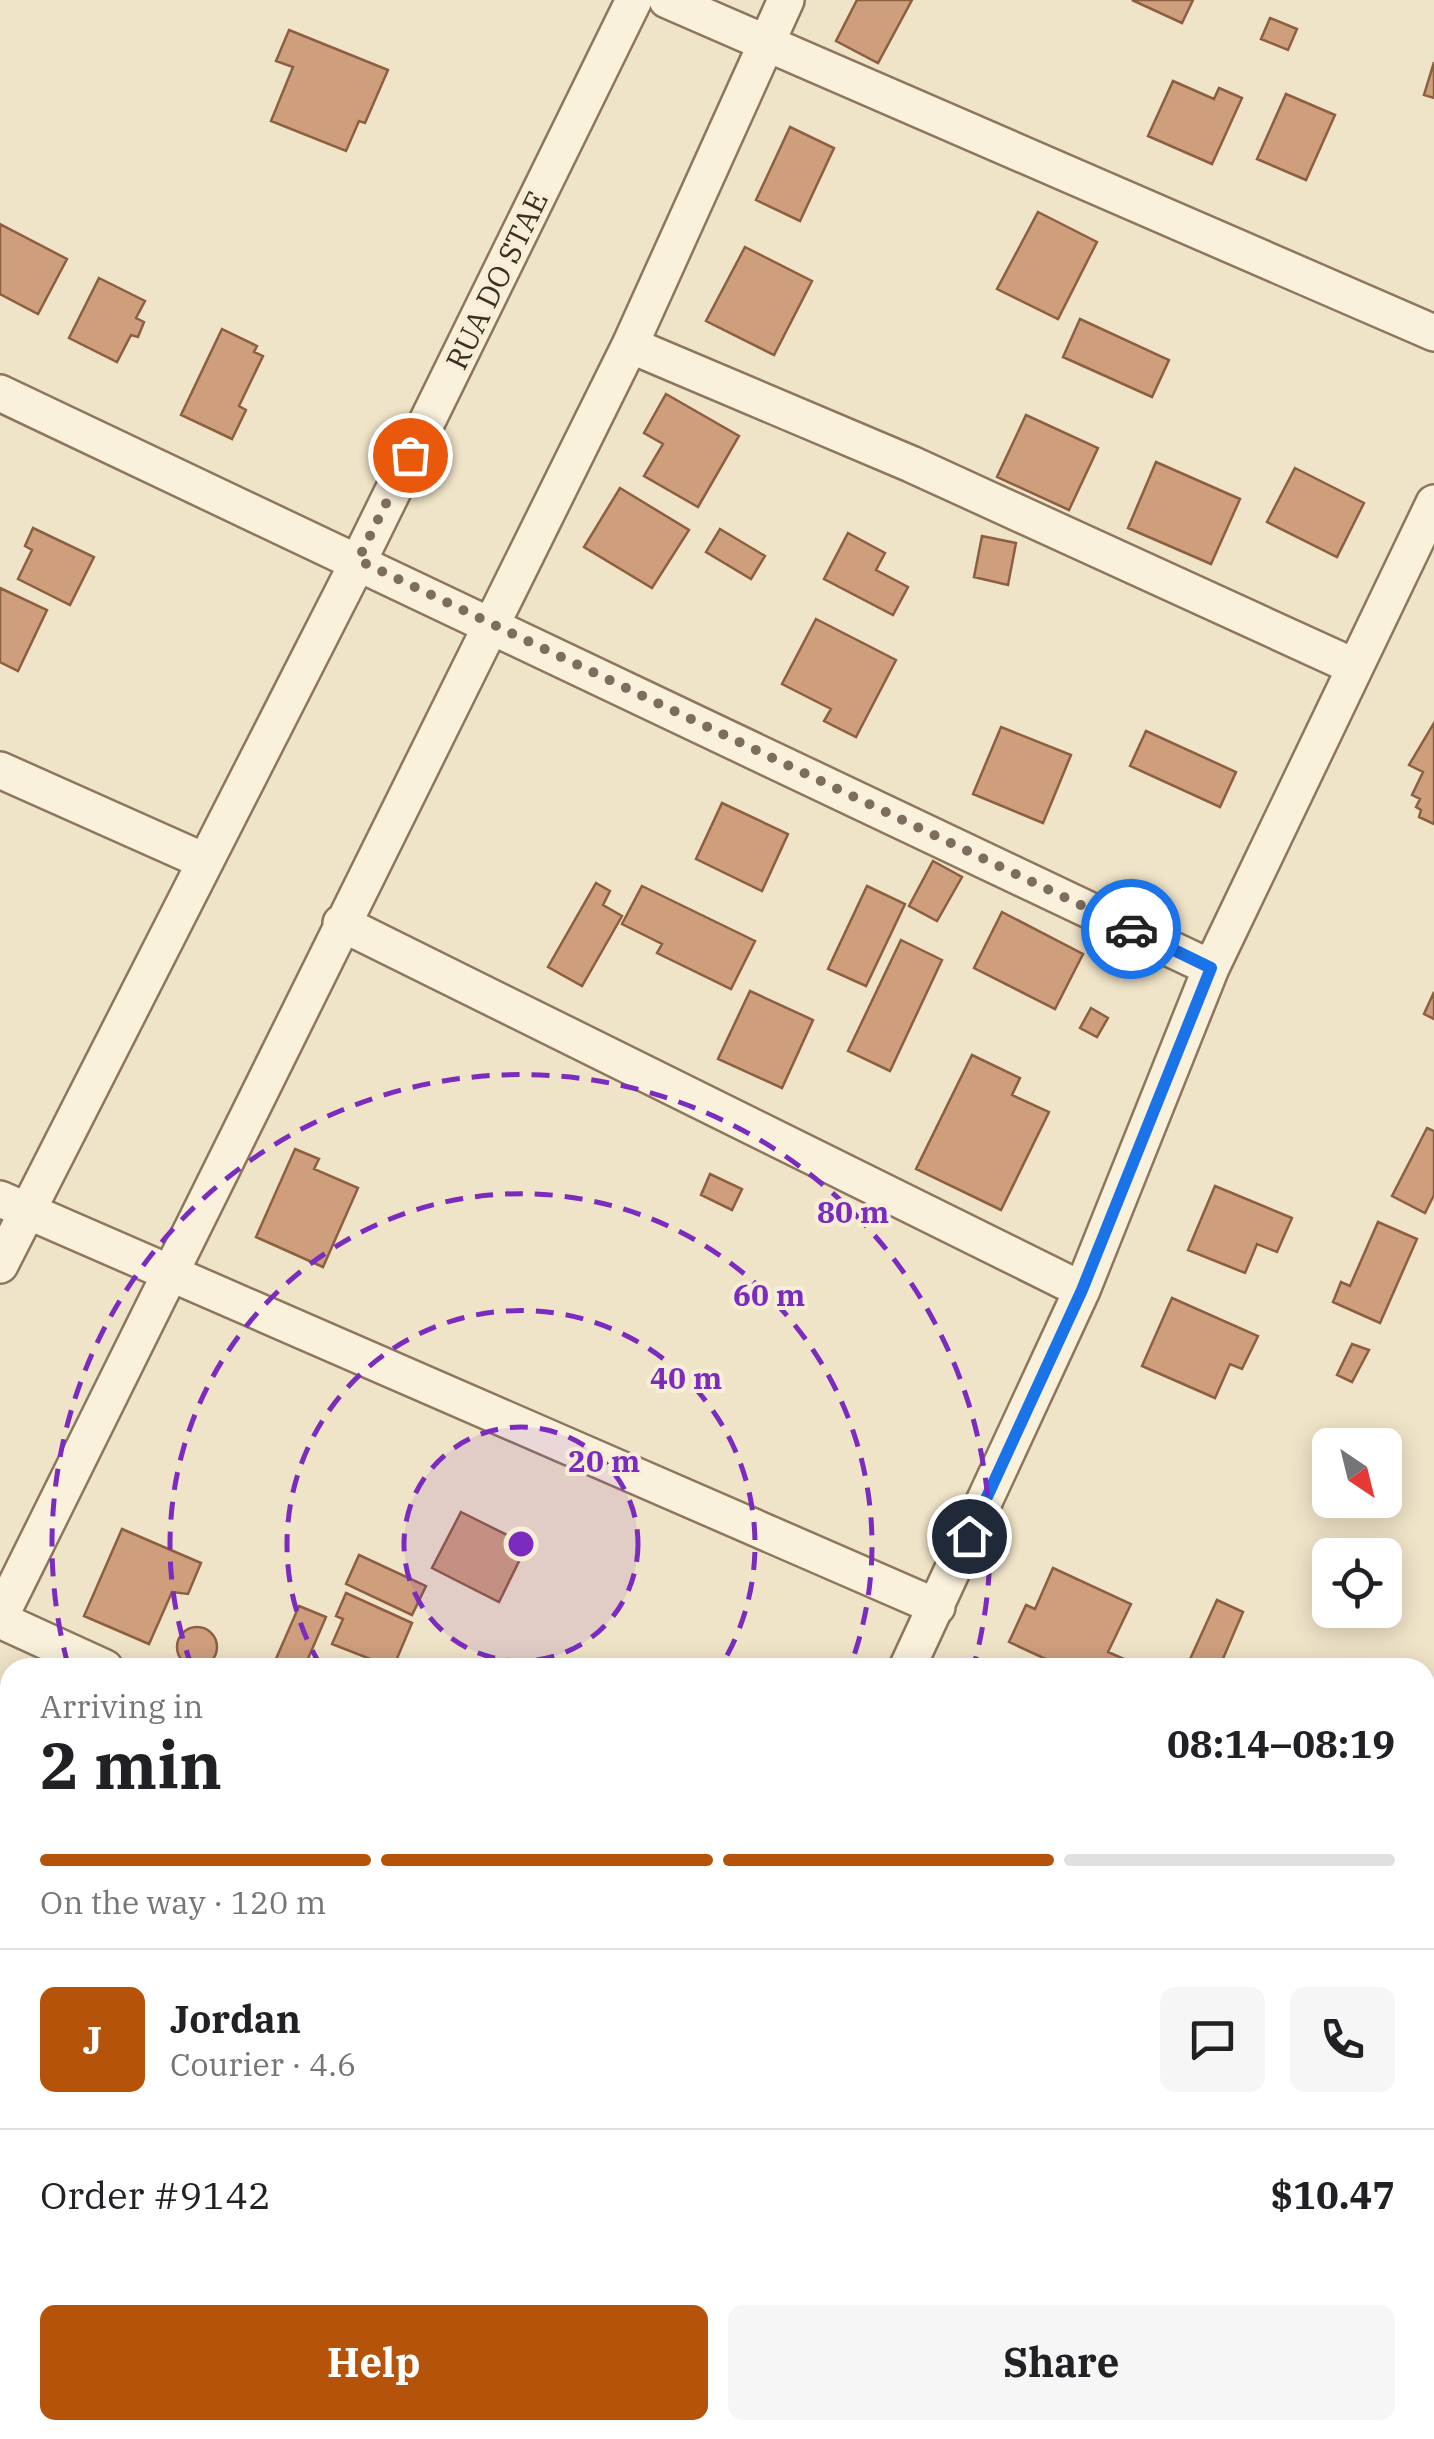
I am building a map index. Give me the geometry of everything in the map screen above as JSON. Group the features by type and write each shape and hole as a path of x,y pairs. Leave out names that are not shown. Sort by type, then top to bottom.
{"street":[{"name":"RUA DO STAE","path":"0,1265 13,1204 204,862 634,0"},
{"path":"667,0 1434,333"},
{"path":"84,1658 0,1619 169,1270 630,345 786,0"},
{"path":"630,345 911,464 1355,668"},
{"path":"0,393 494,624 1211,968"},
{"path":"913,1658 1082,1290 1211,968 1434,503"},
{"path":"0,770 204,862"},
{"path":"341,923 1082,1290"},
{"path":"13,1204 937,1607"}],"building":[{"path":"857,0 912,0 878,63 836,41"},
{"path":"1132,0 1193,0 1182,23"},
{"path":"1270,18 1297,29 1288,50 1261,39"},
{"path":"289,30 388,70 365,123 359,121 346,151 271,121 293,67 276,61"},
{"path":"1434,62 1434,98 1424,95"},
{"path":"1173,81 1214,99 1219,88 1242,98 1212,164 1148,136"},
{"path":"1286,94 1335,115 1306,180 1257,159"},
{"path":"790,127 834,148 800,221 756,200"},
{"path":"1038,212 1097,242 1058,319 997,289"},
{"path":"0,224 67,259 38,314 0,294"},
{"path":"745,247 812,281 774,355 706,321"},
{"path":"99,278 145,301 136,318 144,322 138,337 131,335 117,362 69,338"},
{"path":"1080,319 1169,360 1152,397 1063,357"},
{"path":"222,329 257,346 254,352 263,356 239,406 246,410 232,439 181,415"},
{"path":"666,394 739,436 698,507 644,476 663,444 644,433"},
{"path":"1026,415 1098,448 1069,510 997,477"},
{"path":"1156,462 1240,499 1211,564 1128,528"},
{"path":"1295,468 1364,503 1337,557 1267,522"},
{"path":"620,488 689,530 652,588 584,547"},
{"path":"33,528 94,557 70,605 18,579 32,550 25,546"},
{"path":"720,529 765,556 751,579 706,552"},
{"path":"848,533 885,553 876,570 908,587 893,615 824,579"},
{"path":"982,536 1016,543 1008,585 974,577"},
{"path":"0,588 47,610 18,671 0,662"},
{"path":"816,619 896,660 856,737 824,721 831,709 782,684"},
{"path":"1434,723 1434,824 1419,817 1421,810 1416,807 1420,799 1412,795 1423,772 1409,765"},
{"path":"1001,727 1071,755 1043,823 973,794"},
{"path":"1146,731 1236,772 1220,807 1130,766"},
{"path":"722,803 788,834 762,891 696,859"},
{"path":"933,861 962,877 937,921 909,906"},
{"path":"596,883 610,891 603,905 622,916 582,986 548,967"},
{"path":"642,886 755,941 731,989 657,953 662,944 622,924"},
{"path":"867,886 905,904 866,986 828,969"},
{"path":"1002,912 1083,954 1055,1009 974,968"},
{"path":"901,940 942,960 890,1071 848,1051"},
{"path":"750,991 813,1020 782,1088 718,1059"},
{"path":"1434,992 1434,1019 1424,1014"},
{"path":"1091,1008 1108,1018 1097,1037 1080,1028"},
{"path":"972,1055 1020,1078 1012,1095 1049,1112 1001,1210 916,1169"},
{"path":"1427,1128 1434,1131 1434,1195 1425,1213 1392,1196"},
{"path":"295,1149 319,1159 314,1169 358,1188 323,1267 256,1237"},
{"path":"710,1174 742,1189 732,1210 701,1195"},
{"path":"1215,1186 1292,1218 1277,1252 1257,1244 1245,1273 1188,1250"},
{"path":"1378,1222 1417,1239 1380,1323 1333,1302 1341,1282 1350,1286"},
{"path":"1172,1298 1258,1336 1242,1369 1230,1364 1215,1398 1142,1366"},
{"path":"1352,1344 1369,1350 1352,1382 1337,1375"},
{"path":"461,1512 527,1545 499,1602 432,1568"},
{"path":"122,1529 201,1563 188,1594 172,1592 149,1644 84,1616"},
{"path":"359,1555 426,1586 412,1615 346,1584"},
{"path":"1053,1568 1131,1604 1108,1652 1122,1658 1043,1658 1009,1642 1026,1605 1035,1609"},
{"path":"346,1593 412,1623 397,1658 368,1658 332,1644 343,1619 336,1616"},
{"path":"1217,1600 1243,1612 1223,1658 1191,1658"},
{"path":"299,1606 326,1617 308,1658 276,1658"},
{"path":"189,1629 205,1629 215,1639 213,1658 179,1655 179,1639"}],"way so far":[{"path":"410,455 358,560 1131,929"}],"route":[{"path":"969,1536 1082,1290 1211,968 1131,929"}]}
